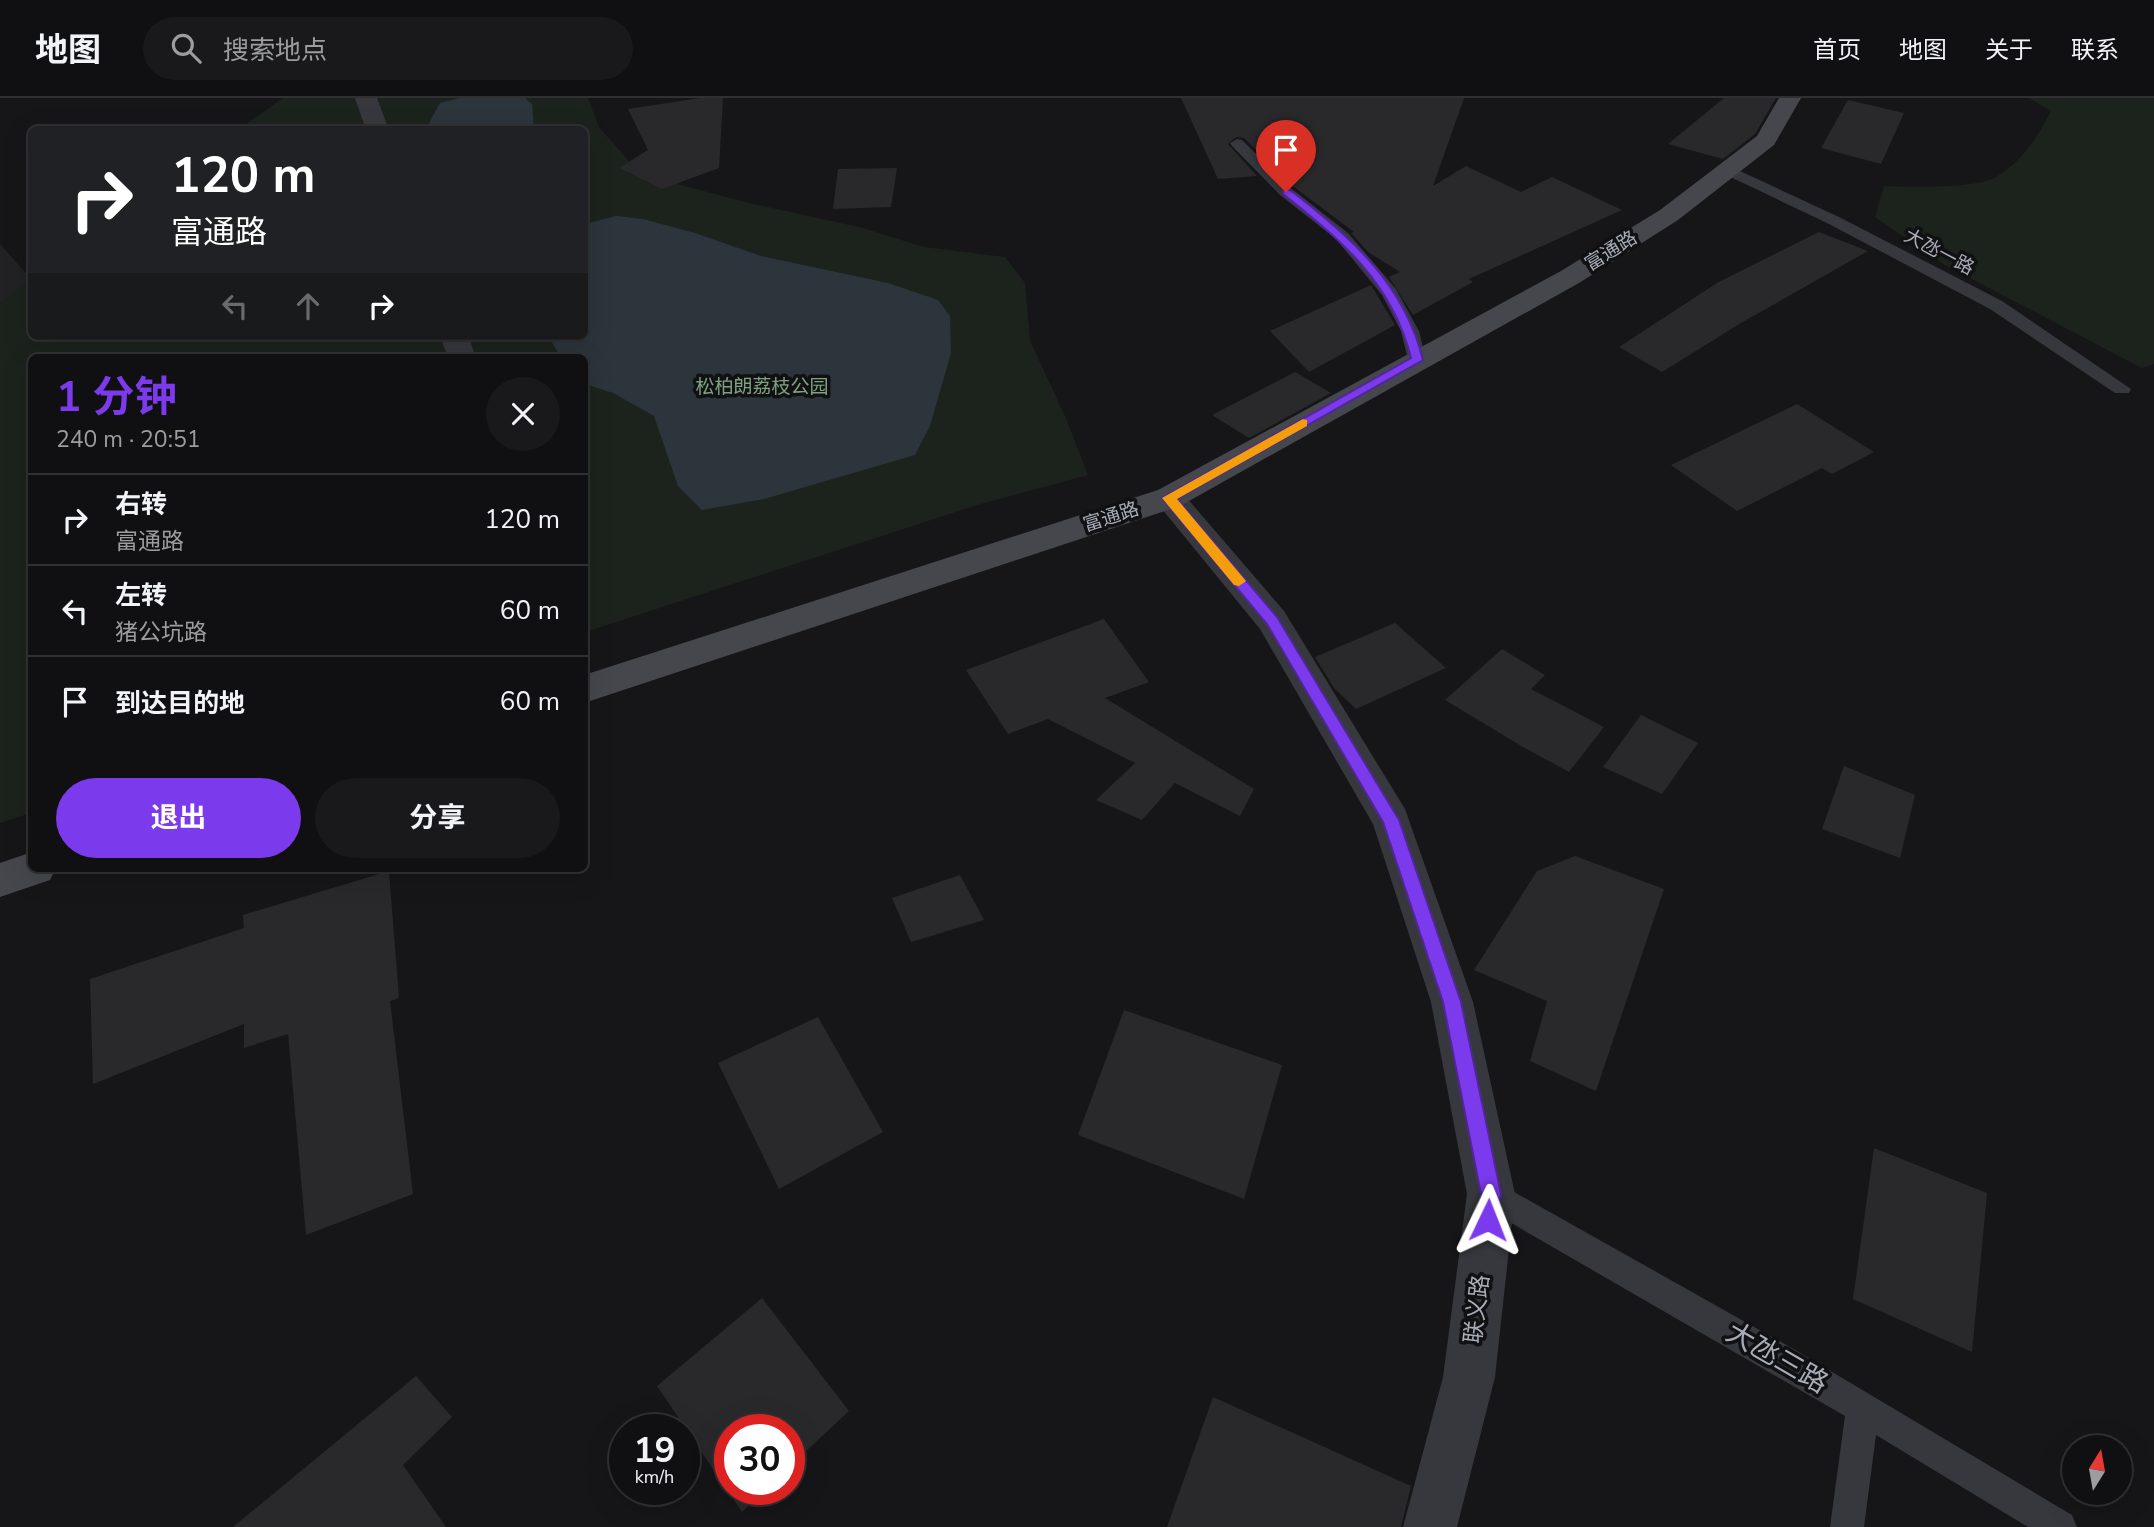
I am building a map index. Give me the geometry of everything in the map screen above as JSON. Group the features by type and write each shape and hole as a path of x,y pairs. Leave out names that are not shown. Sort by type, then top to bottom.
{"street":[{"path":"366,98 376,126"},
{"name":"富通路","path":"588,688 1169,498 1570,277 1669,215 1766,140 1790,98"},
{"name":"联义路","path":"1169,498 1272,620 1391,820 1452,1002 1491,1194 1469,1377 1430,1527"},
{"path":"0,880 28,871"}],"lane":[{"path":"1237,143 1286,192 1342,236 1390,293 1410,331 1417,360"},
{"name":"大氹一路","path":"1727,170 1833,220 1996,305 2122,389"},
{"name":"大氹三路","path":"1491,1194 1863,1408 2060,1527"},
{"path":"1847,1527 1863,1408"}],"shaded area":[{"path":"459,98 525,98 532,104 534,126 430,126 440,103"},
{"path":"616,216 643,219 695,233 761,256 888,283 938,300 950,316 951,353 930,426 915,455 764,499 702,510 678,486 654,416 613,393 588,385 588,354 559,354 550,340 588,340 588,223"},
{"path":"0,244 28,276 28,283 0,303"}],"green space":[{"name":"松柏朗荔枝公园","path":"283,98 588,98 599,127 640,174 745,202 863,228 924,247 1005,257 1025,283 1030,341 1065,416 1088,475 977,505 588,631 588,354 28,354 28,814 0,823 0,303 28,282 28,340 588,340 588,126 243,126"},
{"path":"2029,98 2154,98 2154,364 2142,368 1945,265 1875,217 1884,186 1974,184 1987,181 2005,171 2028,148 2051,111"}],"building":[{"path":"700,98 723,98 719,168 662,189 619,168 648,150 628,109"},
{"path":"1181,98 1464,98 1433,186 1466,166 1521,192 1552,177 1622,210 1469,279 1473,282 1413,315 1389,277 1400,272 1368,252 1351,233 1354,232 1294,187 1244,138 1236,137 1228,144 1257,176 1218,179"},
{"path":"1724,98 1776,98 1755,134 1723,159 1668,144"},
{"path":"1848,100 1904,113 1881,164 1821,148"},
{"path":"897,168 891,207 833,209 838,169"},
{"path":"1819,232 1868,251 1741,323 1662,372 1619,347 1717,283"},
{"path":"1371,285 1395,325 1309,372 1270,331"},
{"path":"1295,372 1331,393 1249,438 1212,415"},
{"path":"1797,404 1874,452 1832,474 1822,468 1737,511 1671,465"},
{"path":"1104,619 1149,682 1105,698 1254,789 1240,816 1175,783 1142,820 1096,800 1135,763 1048,719 1008,734 966,670"},
{"path":"1395,623 1446,668 1356,709 1334,688 1315,657"},
{"path":"1502,649 1545,675 1531,689 1604,727 1569,772 1445,700"},
{"path":"1641,715 1698,743 1662,794 1603,767"},
{"path":"1844,766 1915,795 1900,858 1822,829"},
{"path":"1575,856 1664,889 1596,1091 1530,1061 1547,1001 1474,970 1537,871"},
{"path":"389,872 399,998 390,1001 413,1194 306,1235 288,1034 244,1048 244,1024 93,1084 90,979 244,928 243,915"},
{"path":"960,875 984,920 911,942 892,898"},
{"path":"1124,1010 1282,1065 1244,1199 1078,1135"},
{"path":"818,1017 883,1132 779,1189 718,1063"},
{"path":"1874,1148 1987,1193 1972,1352 1853,1299"},
{"path":"762,1298 849,1411 805,1452 805,1414 714,1414 714,1470 700,1450 700,1414 676,1414 657,1386"},
{"path":"416,1376 452,1417 403,1465 446,1527 233,1527"},
{"path":"1213,1397 1411,1486 1401,1527 1167,1527"},
{"path":"737,1505 749,1505 742,1512"}],"slow traffic":[{"path":"1239,581 1169,498 1303,423"}],"route":[{"path":"1286,192 1340,234 1390,293 1410,331 1417,360 1169,498 1272,620 1391,820 1452,1002 1491,1194 1488,1220"}]}
